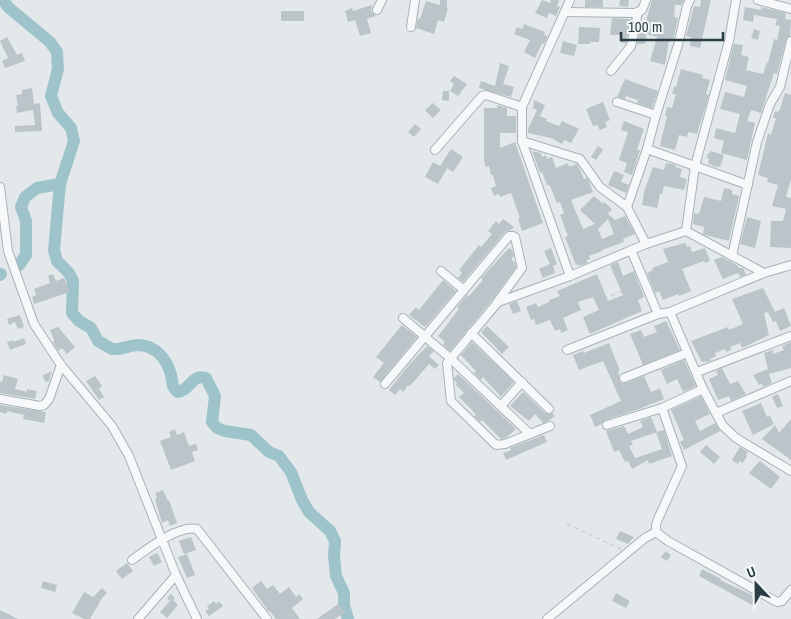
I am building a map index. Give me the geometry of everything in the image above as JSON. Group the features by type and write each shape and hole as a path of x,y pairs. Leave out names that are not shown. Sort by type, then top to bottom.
{"street":[{"path":"377,10 382,0"},
{"path":"411,27 415,0"},
{"path":"570,0 522,107 522,141 570,276"},
{"path":"565,12 638,12 642,10 646,0"},
{"path":"626,207 647,149 678,45 686,6 690,0"},
{"path":"686,232 694,166 729,41 736,0"},
{"path":"758,0 791,9"},
{"path":"611,70 631,46 638,12"},
{"path":"732,256 757,142 770,104 780,88 791,40"},
{"path":"434,150 480,97 486,95 522,107"},
{"path":"617,102 656,115"},
{"path":"522,141 580,159 600,187 626,207 646,244"},
{"path":"647,149 748,185"},
{"path":"0,187 8,251 34,324 61,365 119,437 132,463 176,575 197,619"},
{"path":"498,302 570,276 646,244 686,232 764,273"},
{"path":"384,384 509,236 513,236 522,268 498,302 450,358 447,365 451,401 498,445 550,426"},
{"path":"631,250 658,314"},
{"path":"567,350 658,314 670,312 764,273 791,265"},
{"path":"441,271 464,290"},
{"path":"670,312 687,353 723,426 736,438 791,471"},
{"path":"403,318 450,358 530,434"},
{"path":"470,333 522,382 548,410"},
{"path":"697,372 791,336"},
{"path":"624,378 687,353"},
{"path":"0,399 40,406 44,405 49,399 61,365"},
{"path":"501,406 522,382"},
{"path":"716,413 791,382"},
{"path":"607,425 662,408 704,389"},
{"path":"656,532 658,519 682,466 662,408"},
{"path":"132,560 161,539 190,528 197,528 267,619"},
{"path":"547,619 628,552 656,532"},
{"path":"656,532 668,541 777,602 782,601 791,590"},
{"path":"138,619 176,575"}],"path":[{"path":"596,301 644,283"},
{"path":"567,524 628,552"}],"building":[{"path":"440,0 447,0 448,8 444,22 438,20 434,34 416,28 426,1 440,5"},
{"path":"542,0 550,3 551,0 559,0 557,6 560,7 556,16 549,13 547,18 535,13"},
{"path":"585,0 603,0 603,7 585,7"},
{"path":"620,0 629,0 628,7 619,6"},
{"path":"652,0 684,0 681,5 675,5 674,17 678,18 673,41 669,40 665,65 650,61 657,37 646,34 645,44 637,44 642,21 646,21"},
{"path":"701,0 711,0 700,48 690,46 691,37 686,36 694,6 700,7"},
{"path":"372,5 371,11 376,16 367,19 371,33 360,36 355,20 348,22 345,11 352,8 353,11"},
{"path":"745,7 761,10 761,7 786,13 785,19 791,20 790,36 786,40 777,74 774,73 761,113 751,110 747,121 755,123 747,160 721,153 724,141 714,138 716,128 735,133 740,114 720,109 725,92 744,97 747,86 725,80 732,51 734,44 743,45 741,55 749,57 746,70 763,74 774,39 777,40 780,26 775,25 777,19 754,15 753,22 743,20"},
{"path":"281,11 304,11 304,21 281,21"},
{"path":"612,18 631,19 626,43 621,43 621,35 610,35"},
{"path":"524,24 545,32 544,35 548,36 544,44 542,43 535,58 524,52 530,40 514,34 517,27 522,29"},
{"path":"579,27 600,28 599,42 578,44"},
{"path":"754,29 760,31 758,40 751,38"},
{"path":"7,37 17,55 22,53 25,61 5,68 2,61 8,58 0,41"},
{"path":"563,41 577,45 574,56 560,53"},
{"path":"500,63 509,66 503,84 514,87 511,97 479,88 481,81 495,86"},
{"path":"681,69 703,75 702,78 710,80 706,94 709,95 697,134 688,132 687,137 679,135 675,150 660,146 667,116 665,115 667,107 672,108 676,94 672,94"},
{"path":"454,76 467,84 458,96 450,91 454,84 450,81"},
{"path":"625,79 658,91 652,108 637,103 638,100 626,96 625,99 617,97"},
{"path":"32,88 34,104 40,103 42,131 15,132 15,126 35,125 33,110 17,113 16,106 18,106 16,95 22,94 22,90"},
{"path":"443,91 449,91 449,101 442,100"},
{"path":"785,93 791,95 791,179 786,197 791,198 791,248 770,247 771,221 783,221 786,209 772,206 778,185 767,182 768,178 758,175 768,133 771,135 776,118 773,118 775,111 778,112 780,109"},
{"path":"534,100 545,105 540,116 547,119 546,121 559,126 562,121 579,129 571,143 564,140 562,144 551,138 528,133 537,110 533,108"},
{"path":"603,102 610,120 605,122 607,127 600,130 597,125 593,126 586,109"},
{"path":"433,103 441,110 433,118 425,110"},
{"path":"497,105 507,108 507,116 516,116 516,133 500,133 500,148 515,142 543,223 522,231 518,219 520,218 511,193 500,197 499,194 494,196 491,188 496,186 493,175 491,175 489,166 486,167 484,161 484,108 497,108"},
{"path":"624,121 644,129 632,175 624,172 627,163 619,160 628,132 621,130"},
{"path":"415,124 421,129 414,137 408,132"},
{"path":"598,146 603,150 596,160 591,157"},
{"path":"451,149 463,157 453,172 447,168 438,184 425,177 433,162 440,166"},
{"path":"532,151 541,153 542,157 546,155 547,159 552,157 556,168 568,163 569,167 577,164 584,179 588,179 593,192 571,200 583,229 595,224 580,210 594,196 612,209 608,214 615,220 625,216 635,234 623,239 624,242 589,256 590,259 587,260 587,263 579,266 579,264 576,265 565,237 568,236 560,215 564,213 560,202 557,203 542,172 540,173","holes":["608,219 614,234 602,239 598,229"]},
{"path":"711,151 724,155 720,167 717,166 717,168 708,163 708,153"},
{"path":"666,163 676,165 675,167 682,169 680,177 687,179 684,190 664,186 657,208 642,205 644,192 653,167 664,170"},
{"path":"614,171 624,175 621,182 629,185 626,193 608,185"},
{"path":"724,188 732,190 732,194 739,196 729,241 705,235 703,234 704,227 693,224 694,213 699,214 704,197 721,201"},
{"path":"747,217 761,221 755,248 740,244"},
{"path":"503,219 514,227 505,232 463,282 458,278 462,273 459,270 479,245 481,247 492,234 488,231 496,221 499,224"},
{"path":"685,243 687,247 690,246 692,252 705,248 710,261 705,263 704,261 682,269 691,291 663,300 659,291 655,293 647,273 653,270 652,268 668,262 663,249"},
{"path":"509,248 512,250 514,256 511,259 516,267 493,299 450,351 443,345 445,342 438,336 459,309 457,307 467,295 469,296 483,280 481,278"},
{"path":"551,248 557,264 553,266 555,273 543,278 539,269 550,264 544,251"},
{"path":"722,257 739,268 743,268 746,275 740,277 738,273 723,279 714,260"},
{"path":"618,262 623,276 634,271 644,297 638,300 642,311 590,334 583,317 599,310 593,297 578,302 581,310 563,318 568,330 561,333 560,329 555,331 550,320 536,325 534,319 531,320 526,307 536,303 538,307 549,302 549,300 560,296 557,291 597,274 608,301 623,295 610,265"},
{"path":"53,274 56,281 64,278 70,292 34,304 32,297 36,295 34,289 50,283 48,276"},
{"path":"443,280 456,291 425,327 409,315 416,307 419,310"},
{"path":"763,288 775,312 784,308 791,326 780,331 776,321 773,322 768,312 764,313 769,335 742,348 740,343 730,347 731,350 726,352 725,349 715,353 716,356 710,359 711,361 702,362 691,341 728,327 729,330 743,324 732,299"},
{"path":"517,301 521,311 513,314 509,304"},
{"path":"20,315 24,327 18,329 15,322 9,325 7,319"},
{"path":"666,321 680,350 643,365 630,334 641,330 644,337 657,332 654,326"},
{"path":"402,325 417,337 380,382 373,377 384,363 376,357"},
{"path":"487,326 509,347 502,354 481,332"},
{"path":"58,327 75,347 67,354 62,348 58,351 53,342 50,330"},
{"path":"24,338 26,344 10,350 7,342"},
{"path":"472,342 514,382 501,397 483,377 481,380 474,373 476,371 461,355"},
{"path":"791,342 791,368 769,374 772,383 763,387 762,383 759,385 753,375 768,369 764,353 773,350 773,354 784,350 782,346"},
{"path":"609,343 620,371 618,372 620,382 626,383 644,376 651,392 660,388 664,399 605,420 602,424 595,427 590,415 621,401 603,361 579,370 573,355 583,351 584,353"},
{"path":"427,346 434,351 429,356 439,365 435,369 429,364 410,386 408,385 403,392 400,389 395,395 389,390"},
{"path":"684,360 696,386 683,392 677,379 667,384 661,370"},
{"path":"722,368 730,384 738,381 746,394 731,401 729,396 718,400 709,379 718,375 716,371"},
{"path":"52,371 49,381 46,382 42,376"},
{"path":"458,374 516,429 507,437 501,439 482,420 480,422 459,397 464,393 454,380"},
{"path":"4,375 18,379 15,389 27,392 27,389 37,391 35,399 0,393 0,381 2,382"},
{"path":"95,376 102,386 99,389 104,397 99,400 86,381"},
{"path":"523,392 545,413 552,413 555,416 543,423 535,414 529,421 510,406"},
{"path":"778,394 783,406 777,408 772,397"},
{"path":"701,396 710,414 695,421 700,431 715,423 720,431 684,450 680,442 684,440 671,410"},
{"path":"761,403 767,417 770,416 774,424 753,435 742,411"},
{"path":"0,405 46,412 44,423 23,419 24,415 7,411 6,414 0,412"},
{"path":"651,417 657,432 664,430 672,456 649,464 648,460 632,469 628,461 625,462 619,450 614,452 606,431 624,426 628,434 643,427 640,421","holes":["656,432 662,449 635,458 629,446 633,445 631,441"]},
{"path":"791,419 791,460 762,439 775,425 779,433"},
{"path":"175,429 177,435 184,432 189,446 196,444 198,450 192,452 195,461 171,470 160,441 171,437 169,432"},
{"path":"544,435 547,442 506,460 503,453 511,450 510,448"},
{"path":"706,445 720,457 714,464 700,452"},
{"path":"740,447 748,452 743,463 740,461 738,464 732,460"},
{"path":"760,461 780,477 771,489 749,473"},
{"path":"163,490 169,500 177,523 170,526 168,520 162,523 155,499 157,498 155,493"},
{"path":"620,531 634,537 628,544 616,539"},
{"path":"191,537 196,550 184,554 179,541"},
{"path":"666,551 671,555 667,561 661,557"},
{"path":"157,553 162,562 154,566 149,557"},
{"path":"187,554 195,575 187,578 178,557"},
{"path":"127,563 133,571 122,579 116,571"},
{"path":"702,569 752,595 759,600 756,607 699,576"},
{"path":"43,581 57,585 55,592 41,588"},
{"path":"261,581 267,589 273,585 280,594 289,587 296,597 299,594 303,599 292,608 300,619 276,619 252,588"},
{"path":"102,588 107,593 90,619 84,619 72,613 84,592 93,597"},
{"path":"616,593 630,601 626,608 612,601"},
{"path":"171,594 175,598 173,600 178,605 167,618 160,612 170,601 167,598"},
{"path":"214,601 216,604 219,601 223,606 209,616 205,611 209,609 207,606"},
{"path":"338,604 345,612 335,619 317,619"},
{"path":"0,610 18,619 0,619"}],"waterway":[{"path":"3,0 8,7 50,42 57,52 58,69 51,96 58,113 71,128 74,141 60,184 54,250 57,261 69,273 73,281 72,313 79,321 91,328 98,341 112,349 139,345 156,351 167,364 173,386 178,392 186,388 197,378 206,378 215,396 212,422 217,428 251,435 269,452 279,456 291,472 309,512 330,531 335,541 336,576 344,593 344,605 348,619"},
{"path":"19,265 26,255 26,221 21,207 25,197 37,188 60,184"}]}
